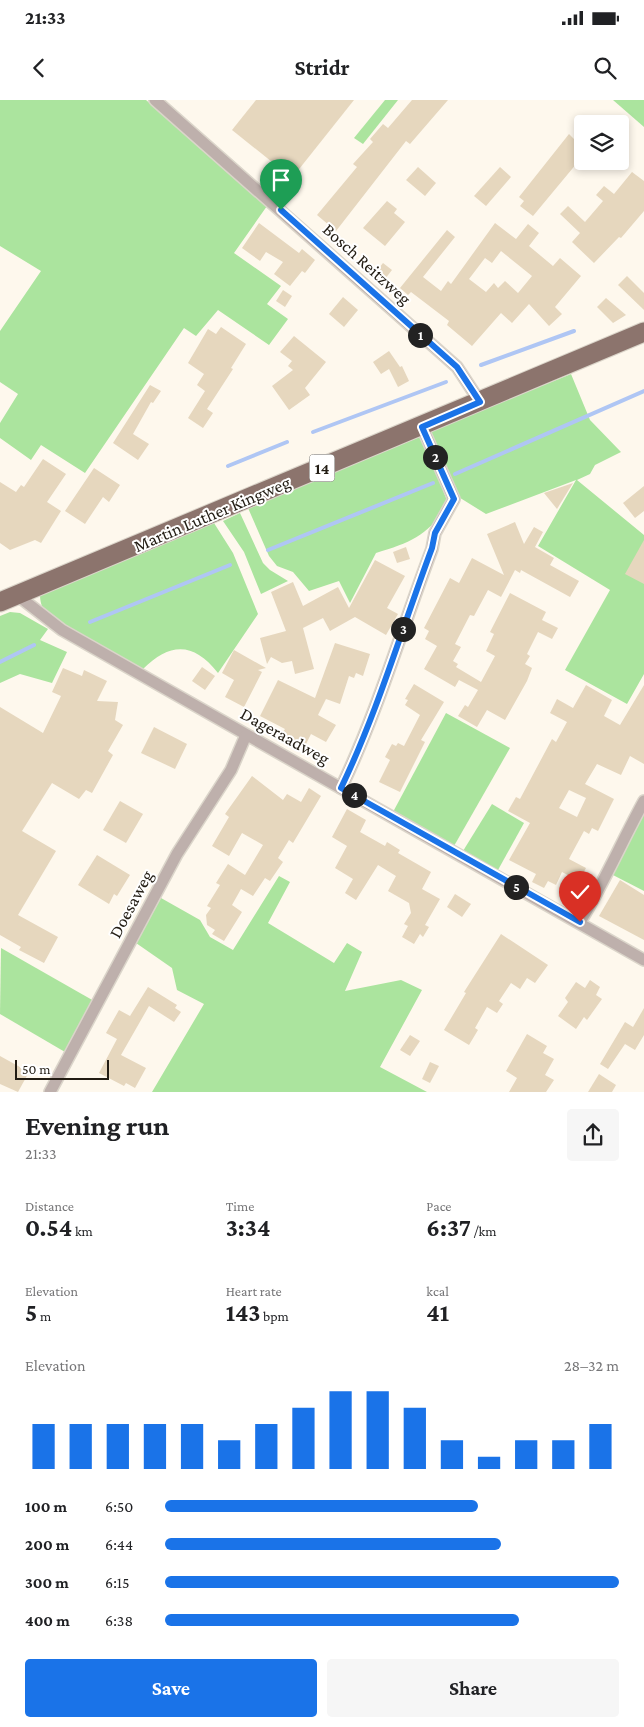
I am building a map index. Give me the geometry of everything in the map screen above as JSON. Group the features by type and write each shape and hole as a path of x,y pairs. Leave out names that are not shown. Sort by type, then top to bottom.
{"main road":[{"name":"Martin Luther Kingweg","path":"8,599 422,427 644,332"}],"street":[{"name":"Bosch Reitzweg","path":"155,100 457,367 480,402"},
{"path":"341,788 354,760 384,681 432,548 435,533 454,499 422,427"},
{"name":"Dageraadweg","path":"8,599 644,960"},
{"name":"Doesaweg","path":"50,1092 178,854 231,770 246,734"},
{"path":"580,922 597,895 618,848 644,800"}],"green space":[{"path":"0,100 146,100 267,206 234,253 281,286 267,304 288,319 269,345 218,310 196,336 184,328 85,473 41,445 31,460 0,438 0,423 18,394 0,382 0,331 41,271 0,246"},
{"path":"385,100 398,100 363,144 354,138"},
{"path":"613,100 644,100 644,127"},
{"path":"571,374 590,420 621,452 595,465 590,474 577,480 644,535 644,674 627,704 565,670 610,590 538,546 576,480 486,514 457,496 430,431"},
{"path":"422,436 448,503 433,523 418,536 400,545 376,553 350,603 339,581 309,591 293,572 277,566 269,556 248,508"},
{"path":"240,513 263,563 270,570 288,581 261,594 244,552 223,521"},
{"path":"214,523 233,553 258,614 218,673 200,656 182,649 172,650 163,654 143,669 63,626 43,608 40,594"},
{"path":"10,612 20,613 48,629 40,640 67,652 52,683 20,674 0,683 0,616"},
{"path":"446,713 510,748 454,846 393,812"},
{"path":"492,804 524,823 498,870 463,851"},
{"path":"644,811 644,891 611,874"},
{"path":"279,876 290,882 268,923 334,963 347,943 362,952 345,991 401,980 422,990 380,1067 427,1092 152,1092 204,1004 177,990 172,968 136,943 161,898 200,920 210,937 233,950"},
{"path":"1,948 94,1001 65,1052 0,1014"}],"building":[{"path":"256,100 354,100 292,178 232,130"},
{"path":"412,100 448,100 410,144 406,141 336,231 317,215 357,167 353,164 373,142 370,139 383,124 388,128"},
{"path":"569,134 574,139 574,167 533,216 520,206 524,201 519,197"},
{"path":"418,167 436,183 425,196 406,180"},
{"path":"500,167 511,177 486,206 474,196"},
{"path":"632,172 644,181 644,211 621,238 619,237 594,263 572,242 580,233 560,214 568,206 585,222 603,201 596,195 604,186 614,194"},
{"path":"387,201 397,209 394,213 405,222 385,246 363,228"},
{"path":"259,223 299,253 302,249 315,260 305,273 302,271 290,286 274,274 283,262 266,252 260,261 242,248"},
{"path":"495,223 516,239 528,224 539,233 529,246 553,266 560,258 581,276 555,307 562,314 549,326 529,304 512,323 501,313 472,346 447,325 449,321 411,292 408,295 400,288 447,230 455,237 423,277 441,291 448,281 451,284","holes":["501,251 532,276 518,293 505,281 498,288 494,283 486,292 469,279 485,258 492,263"]},
{"path":"383,263 392,270 381,284 372,277"},
{"path":"627,276 644,293 644,310 618,285"},
{"path":"283,290 292,296 285,307 276,301"},
{"path":"343,297 358,310 344,327 329,314"},
{"path":"606,298 626,315 613,323 597,307"},
{"path":"221,327 246,344 231,368 233,369 207,409 213,413 203,428 188,418 205,391 197,385 204,374 188,363 208,329 216,334"},
{"path":"294,336 326,362 305,388 310,395 289,410 272,386 293,370 288,366 292,361 280,352"},
{"path":"389,351 400,367 402,366 409,381 398,387 389,369 381,374 373,362"},
{"path":"150,385 161,391 153,403 151,402 133,434 149,444 138,460 113,443"},
{"path":"43,459 66,474 47,502 61,511 41,543 35,540 10,550 0,543 0,482 16,492 21,485 24,487"},
{"path":"94,468 120,485 109,502 103,497 85,524 65,511"},
{"path":"573,483 557,509 544,493"},
{"path":"644,486 644,511 635,518 623,503"},
{"path":"515,522 524,544 534,527 543,532 535,547 554,558 550,565 579,581 570,597 521,570 520,573 515,570 501,597 488,590 474,616 470,615 455,644 461,647 453,661 458,664 456,667 481,682 495,656 486,651 494,634 490,632 510,593 546,612 542,620 558,628 552,639 538,632 527,654 530,656 525,664 532,668 527,681 505,720 487,710 477,727 458,716 465,705 468,707 478,690 459,680 455,687 424,669 437,646 425,639 429,631 424,628 450,578 459,583 472,558 504,575 487,534"},
{"path":"644,540 644,584 625,574"},
{"path":"406,547 410,559 397,563 393,552"},
{"path":"375,560 405,576 387,608 398,614 386,635 355,617 330,631 323,618 303,628 314,669 295,674 292,661 282,663 271,657 267,664 260,638 286,631 271,592 293,582 303,606 338,587 349,608"},
{"path":"335,643 370,654 363,676 356,673 354,678 349,676 340,704 326,699 318,715 336,725 326,742 311,734 306,744 302,742 300,746 281,735 285,729 260,716 278,680 315,698"},
{"path":"234,650 266,668 258,670 262,672 244,707 225,697 234,680 222,673"},
{"path":"202,667 215,676 205,690 192,681"},
{"path":"63,668 82,676 84,670 107,681 97,701 118,702 115,720 123,725 108,751 113,755 92,793 86,790 79,799 52,783 22,831 56,851 18,915 58,937 44,963 19,950 21,947 0,935 0,707 43,733 61,696 52,692"},
{"path":"414,684 444,702 421,740 425,742 400,792 379,782 390,760 385,757 392,744 396,746 398,743 404,746 420,715 405,705 408,700 405,699"},
{"path":"586,685 612,700 604,716 620,725 644,685 644,764 630,756 621,775 597,764 585,784 614,799 598,831 592,828 589,834 584,831 569,859 586,868 579,881 562,872 556,885 548,881 544,888 532,882 536,874 509,860 530,823 508,811 516,797 520,799 552,739 556,742 567,722 550,713 557,699 573,708","holes":["569,790 586,798 577,817 559,808"]},
{"path":"154,727 187,744 175,769 141,753"},
{"path":"252,776 283,800 287,794 301,802 309,788 321,796 293,843 289,840 278,858 283,862 270,881 265,878 253,896 241,889 232,905 242,912 224,941 212,934 215,930 207,925 206,915 211,908 207,906 220,885 216,883 228,864 245,875 263,845 242,833 229,856 212,846 229,817 225,814"},
{"path":"120,801 143,814 126,843 103,830"},
{"path":"347,809 366,820 360,832 385,846 387,842 400,850 398,853 431,872 422,889 440,899 425,925 429,927 423,937 420,934 414,944 402,937 408,926 404,924 411,913 409,903 388,891 396,876 378,865 356,900 345,893 353,879 335,868 347,846 332,837"},
{"path":"97,855 130,875 117,896 114,894 109,904 78,885"},
{"path":"620,880 644,895 644,940 599,916"},
{"path":"455,894 471,904 462,917 447,907"},
{"path":"501,934 548,965 535,983 527,978 520,989 511,983 499,1001 503,1004 497,1013 487,1007 475,1028 478,1030 469,1045 444,1030 466,993 464,992"},
{"path":"590,980 600,987 596,995 602,999 587,1020 584,1017 576,1029 558,1016 568,1002 565,998 576,982 585,988"},
{"path":"148,987 177,1005 175,1008 181,1012 174,1022 149,1006 121,1055 146,1068 135,1088 126,1083 124,1086 99,1073 117,1039 106,1033 119,1010 130,1016"},
{"path":"644,1008 644,1035 635,1050 625,1044 608,1069 600,1064 625,1022 633,1027"},
{"path":"527,1034 547,1046 543,1053 554,1059 545,1075 554,1080 546,1092 509,1092 517,1078 506,1071"},
{"path":"410,1035 420,1041 410,1056 400,1050"},
{"path":"0,1056 29,1072 18,1092 0,1084"},
{"path":"430,1062 439,1066 430,1083 422,1079"},
{"path":"599,1074 616,1085 612,1092 588,1092"}],"waterway":[{"path":"481,365 574,331"},
{"path":"313,432 446,382"},
{"path":"455,474 644,391"},
{"path":"228,466 287,442"},
{"path":"268,550 433,483"},
{"path":"90,622 230,565"},
{"path":"0,662 34,645"}],"route":[{"path":"281,210 457,367 474,390 480,402 422,427 454,499 435,533 432,548 384,681 354,760 341,788 580,922"}]}
